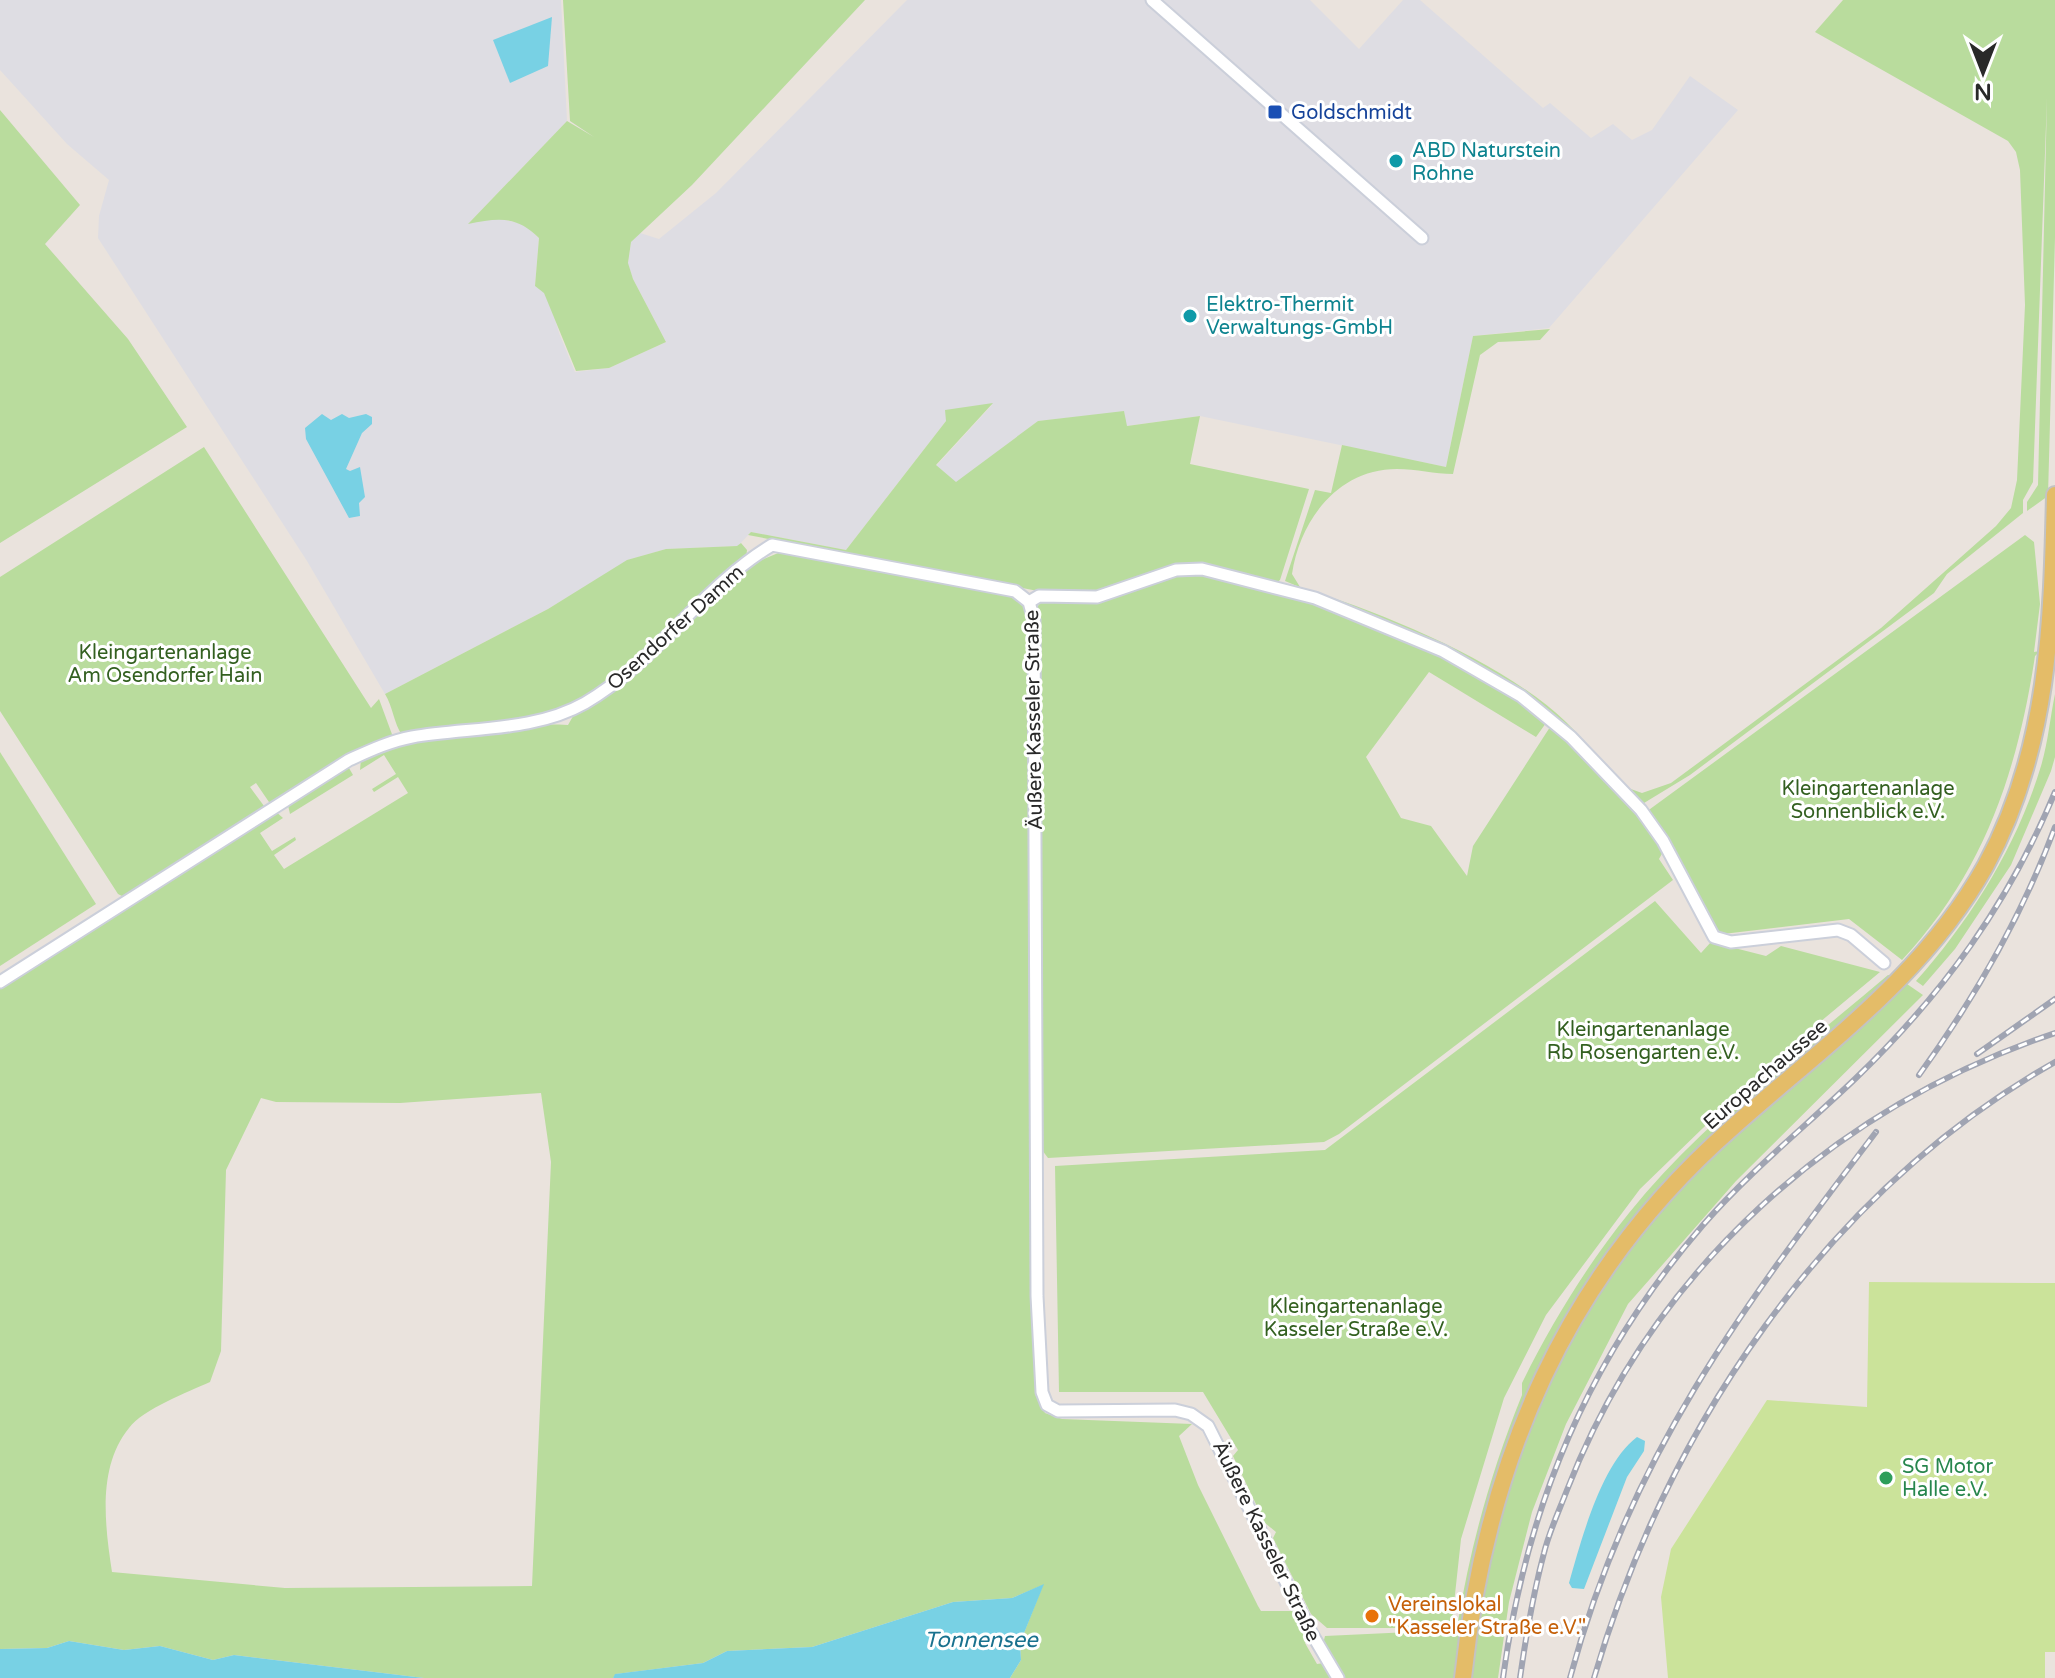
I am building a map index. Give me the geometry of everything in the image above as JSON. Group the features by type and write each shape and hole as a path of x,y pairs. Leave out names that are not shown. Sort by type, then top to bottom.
{"main road":[{"name":"Europachaussee","path":"1463,1678 1474,1586 1502,1474 1536,1390 1582,1305 1630,1236 1685,1172 1907,974 1950,922 1987,862 2021,784 2042,701 2052,617 2055,495"}],"street":[{"path":"1152,0 1422,238"},
{"name":"Osendorfer Damm","path":"0,982 349,760 397,740 540,720 586,702 621,678 733,574 772,545 1015,591 1029,602"},
{"name":"Äußere Kasseler Straße","path":"1338,1678 1312,1634 1208,1426 1191,1414 1175,1410 1058,1411 1047,1405 1042,1392 1037,1296 1034,620 1029,602 1039,596 1097,597 1176,570 1202,569 1315,598 1405,633 1521,696 1571,737 1641,810 1663,841 1714,937 1731,942 1838,930 1851,935 1884,963"}],"shaded area":[{"path":"0,0 561,0 567,121 469,223 496,218 524,224 539,238 535,286 548,293 559,333 575,372 609,368 666,342 633,279 628,264 631,242 640,233 659,239 716,193 907,0 1310,0 1359,49 1403,0 1420,0 1543,108 1550,103 1591,138 1613,124 1632,140 1652,130 1690,76 1738,110 1549,328 1473,336 1446,467 1200,416 1126,426 1124,412 1038,421 956,483 936,466 992,405 946,421 846,550 751,532 738,546 666,549 628,560 548,609 385,694 307,561 98,238 99,216 109,180 67,144 0,70"}],"green space":[{"path":"563,0 865,0 692,185 631,242 628,263 633,279 666,342 609,368 576,371 544,293 535,286 539,238 522,225 506,220 468,224 567,121 594,137 570,121"},
{"path":"1843,0 2055,0 2055,237 2048,496 2027,511 2027,502 2038,485 2047,98 2033,482 2023,500 2023,513 1947,574 1934,593 1690,775 1644,803 1629,792 1582,741 1533,699 1443,647 1285,581 1315,490 1331,493 1342,445 1446,467 1473,336 1550,329 1540,340 1498,342 1480,355 1453,474 1404,469 1376,471 1340,488 1313,517 1296,554 1292,574 1300,587 1404,625 1476,659 1509,679 1566,722 1628,788 1642,793 1671,783 1881,628 1996,526 2011,508 2017,480 2025,305 2020,170 2016,152 2008,141 1815,32"},
{"path":"0,110 80,205 45,244 128,339 187,427 0,543"},
{"path":"993,403 936,465 956,482 1038,421 1124,411 1127,426 1200,416 1190,464 1309,489 1280,580 1277,582 1202,566 1104,593 1043,592 748,535 751,532 846,550 946,421 945,410"},
{"name":"Kleingartenanlage Am Osendorfer Hain","path":"204,447 371,708 379,699 393,737 271,805 256,783 250,787 264,806 263,812 124,897 118,894 0,711 0,577"},
{"name":"Kleingartenanlage Sonnenblick e.V.","path":"2025,535 2034,542 2040,604 2034,652 2040,651 2035,656 2007,780 1992,819 1955,892 1931,926 1902,960 1849,919 1723,934 1717,929 1646,812"},
{"path":"741,543 747,550 746,558 728,569 639,656 576,703 526,720 402,735 399,731 385,694 548,609 627,560 666,549 737,546"},
{"path":"783,551 1004,593 1024,604 1030,633 1035,1394 1045,1413 1062,1419 1192,1424 1179,1436 1198,1485 1258,1606 1261,1611 1294,1611 1310,1639 1305,1643 1317,1664 1324,1663 1335,1678 1010,1678 1021,1660 1020,1643 1043,1585 1012,1598 953,1602 812,1647 727,1651 703,1663 616,1674 613,1678 424,1678 234,1655 213,1660 160,1646 124,1650 69,1641 47,1648 0,1649 0,988 274,810 283,818 260,833 272,851 295,837 296,840 274,855 284,869 408,793 398,777 374,792 372,789 396,774 384,755 360,770 361,759 410,743 463,732 568,725 576,711 622,682 752,564","holes":["541,1093 551,1162 532,1586 285,1588 112,1572 106,1497 112,1460 119,1443 144,1414 210,1382 221,1351 226,1170 261,1098 276,1102 400,1103"]},
{"path":"1199,573 1295,594 1362,618 1458,664 1546,723 1536,737 1429,672 1366,757 1401,818 1431,826 1467,876 1473,846 1552,724 1644,821 1664,850 1659,859 1673,880 1339,1134 1324,1142 1048,1158 1042,1150 1038,606 1041,601 1091,601 1162,576"},
{"path":"2055,694 2055,757 2011,865 1955,949 1923,986 1916,981 1973,907 2019,825 2043,757"},
{"path":"0,752 96,904 0,966"},
{"path":"342,767 349,768 353,775 290,814 287,801"},
{"name":"Kleingartenanlage Kasseler Straße e.V.","path":"1655,901 1701,953 1711,942 1766,956 1781,946 1880,972 1766,1067 1640,1189 1546,1315 1504,1398 1461,1539 1452,1622 1458,1622 1484,1507 1522,1395 1522,1383 1584,1274 1629,1213 1687,1148 1888,975 1896,977 1663,1188 1508,1441 1476,1550 1457,1678 1344,1678 1323,1644 1325,1636 1410,1632 1411,1628 1327,1628 1311,1614 1273,1538 1276,1532 1265,1523 1233,1456 1238,1450 1203,1392 1059,1392 1055,1166 1325,1150"},
{"path":"1907,984 1923,995 1736,1181 1628,1304 1566,1424 1532,1512 1509,1602 1498,1678 1468,1678 1486,1552 1540,1392 1614,1265 1689,1175"},
{"name":"SG Motor Halle e.V.","path":"1869,1282 2055,1283 2055,1652 2045,1652 2045,1678 1668,1678 1661,1597 1671,1549 1767,1400 1867,1407"}],"water":[{"path":"552,17 548,66 510,83 493,40"},
{"path":"322,414 331,420 342,414 349,418 366,414 372,417 372,424 362,433 346,469 350,471 360,467 365,497 359,503 360,516 349,518 306,439 305,428"},
{"path":"1637,1437 1645,1441 1644,1451 1627,1477 1584,1589 1572,1588 1569,1583 1594,1504 1613,1465"},
{"name":"Tonnensee","path":"1044,1584 1020,1643 1021,1660 1010,1678 613,1678 615,1674 703,1663 727,1651 812,1647 953,1602 1012,1598"},
{"path":"69,1641 124,1650 160,1646 213,1660 234,1655 424,1678 0,1678 0,1649 47,1648"}],"railway":[{"path":"1503,1678 1528,1553 1546,1494 1569,1436 1627,1327 1663,1275 1721,1205 1888,1046 1945,980 2017,872 2055,792"},
{"path":"1919,1075 1996,955 2028,892 2055,827"},
{"path":"1977,1054 2055,999"},
{"path":"1520,1678 1540,1568 1567,1490 1603,1411 1648,1337 1700,1269 1760,1208 1825,1153 1897,1105 1974,1065 2055,1033"},
{"path":"1594,1678 1625,1585 1664,1495 1711,1408 1766,1325 1827,1249 1896,1178 1972,1116 2055,1062"},
{"path":"1570,1678 1595,1598 1624,1524 1657,1455 1735,1325 1876,1132"}],"place":[{"name":"Goldschmidt","path":"1275,112"},
{"name":"ABD Naturstein Rohne","path":"1396,161"},
{"name":"Elektro-Thermit Verwaltungs-GmbH","path":"1190,316"},
{"name":"SG Motor Halle e.V.","path":"1886,1478"},
{"name":"Vereinslokal \"Kasseler Straße e.V.\"","path":"1372,1616"}],"park label":[{"name":"Kleingartenanlage Rb Rosengarten e.V.","path":"1643,1040"}]}
